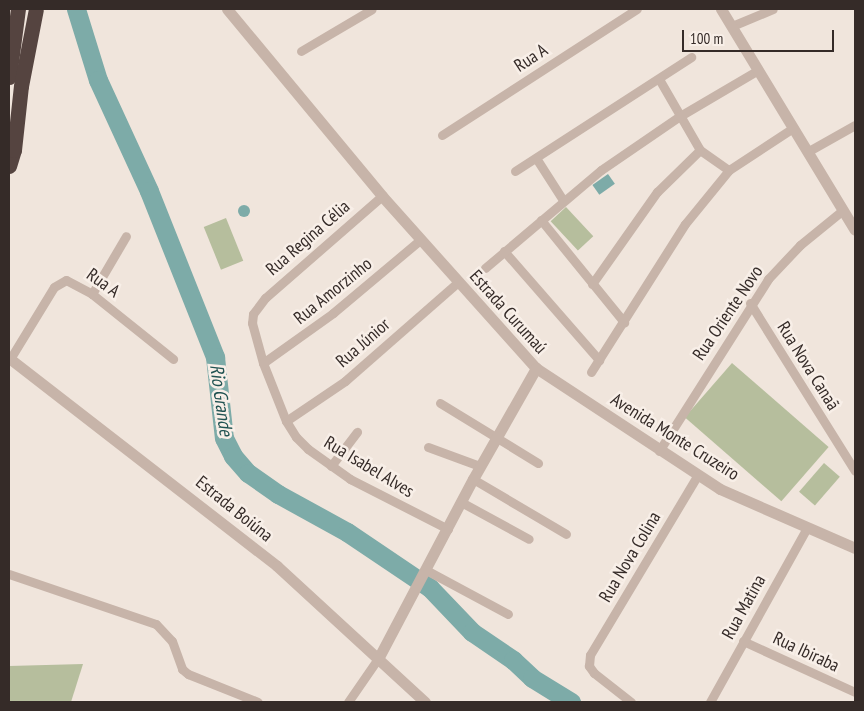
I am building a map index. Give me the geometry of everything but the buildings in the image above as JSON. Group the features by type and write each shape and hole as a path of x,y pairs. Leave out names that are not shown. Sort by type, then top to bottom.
{"highway":[{"path":"9,76 18,9"},
{"path":"9,166 14,150 21,86 36,9"}],"street":[{"name":"Estrada Curumaú","path":"227,9 382,196 457,283 536,368 480,466 379,657 348,702"},
{"path":"301,51 372,9"},
{"name":"Rua A","path":"442,135 637,9"},
{"path":"722,9 855,228"},
{"path":"732,26 774,9"},
{"path":"515,171 691,57"},
{"path":"485,268 563,200 680,116 758,70"},
{"path":"659,79 700,150 729,170"},
{"path":"808,152 855,126"},
{"path":"591,372 685,224 729,170 793,128"},
{"path":"592,284 657,192 700,150"},
{"path":"536,158 563,200"},
{"name":"Rua Regina Célia","path":"257,306 382,196"},
{"name":"Rua Oriente Novo","path":"659,451 750,304 800,246 843,210"},
{"path":"541,220 624,322"},
{"path":"92,294 126,236"},
{"name":"Rua Amorzinho","path":"264,364 333,313 420,240"},
{"path":"504,251 599,360"},
{"name":"Rua A","path":"9,358 61,281 70,280 92,294 173,359"},
{"name":"Rua Júnior","path":"286,421 345,381 457,283"},
{"name":"Rua Nova Canaã","path":"750,304 855,471"},
{"name":"Rua Isabel Alves","path":"257,306 252,324 264,364 286,421 308,449 350,479 448,528"},
{"name":"Estrada Boiúna","path":"9,358 277,566 379,657 425,702"},
{"name":"Avenida Monte Cruzeiro","path":"536,368 697,476 855,548"},
{"path":"440,403 497,436 538,463"},
{"path":"331,466 357,432"},
{"path":"428,447 480,466"},
{"name":"Rua Nova Colina","path":"631,702 594,673 589,666 590,655 697,476"},
{"path":"473,479 566,534"},
{"path":"461,502 529,539"},
{"name":"Rua Matina","path":"710,702 808,528"},
{"path":"425,573 508,614"},
{"path":"9,574 156,624 172,641 182,669 188,674 258,702"},
{"name":"Rua Ibiraba","path":"743,641 855,692"}],"green space":[{"path":"566,207 593,236 578,251 551,221"},
{"path":"226,218 243,261 221,270 204,227"},
{"path":"732,363 829,447 781,501 685,417"},
{"path":"824,463 840,477 815,505 799,492"},
{"path":"83,664 71,702 9,702 9,666"}],"water":[{"path":"608,174 615,184 599,195 592,185"},
{"path":"242,205 246,205 250,211 246,217 242,217 238,213 238,209"}],"waterway":[{"name":"Rio Grande","path":"76,9 98,80 149,191 215,357 224,438 233,456 248,473 278,494 347,532 430,588 472,632 513,660 532,678 571,702"}]}
